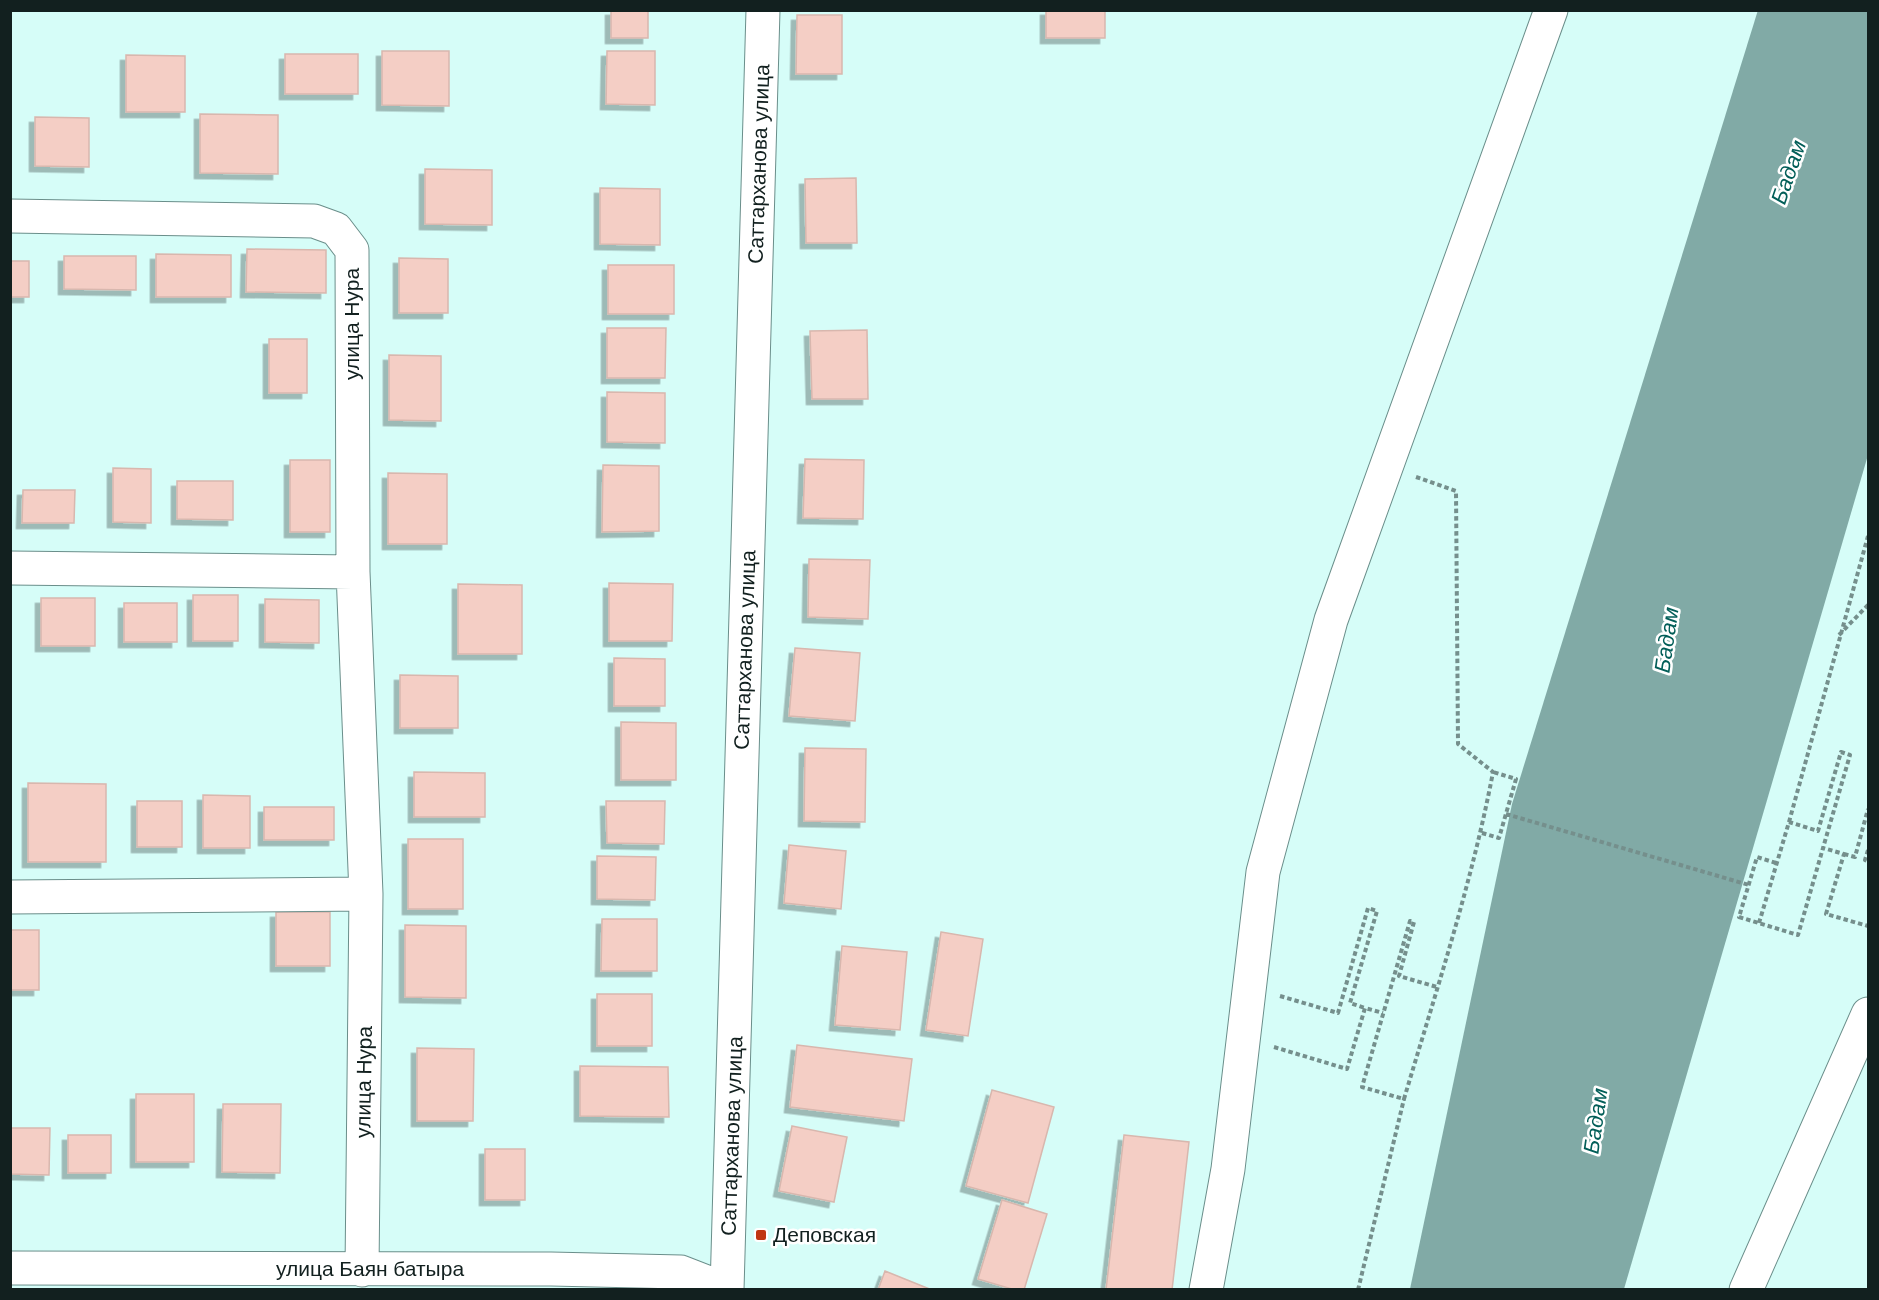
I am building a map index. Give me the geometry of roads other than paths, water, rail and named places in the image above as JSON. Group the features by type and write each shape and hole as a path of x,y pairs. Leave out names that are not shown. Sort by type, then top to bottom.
{"street":[{"name":"Саттарханова улица","path":"727,1290 764,10"},
{"path":"1206,1290 1228,1169 1263,872 1332,620 1551,10"},
{"name":"улица Нура","path":"10,216 314,221 336,229 352,250 353,572 366,894 362,1270"},
{"path":"10,568 353,572"},
{"path":"10,897 366,894"},
{"path":"1746,1290 1869,1014"},
{"name":"улица Баян батыра","path":"10,1269 550,1269 681,1272 727,1290"}],"water":[{"name":"Бадам","path":"1758,10 1868,11 1868,455 1624,1289 1410,1289 1512,804"}],"place":[{"name":"Деповская","path":"761,1235"}]}
